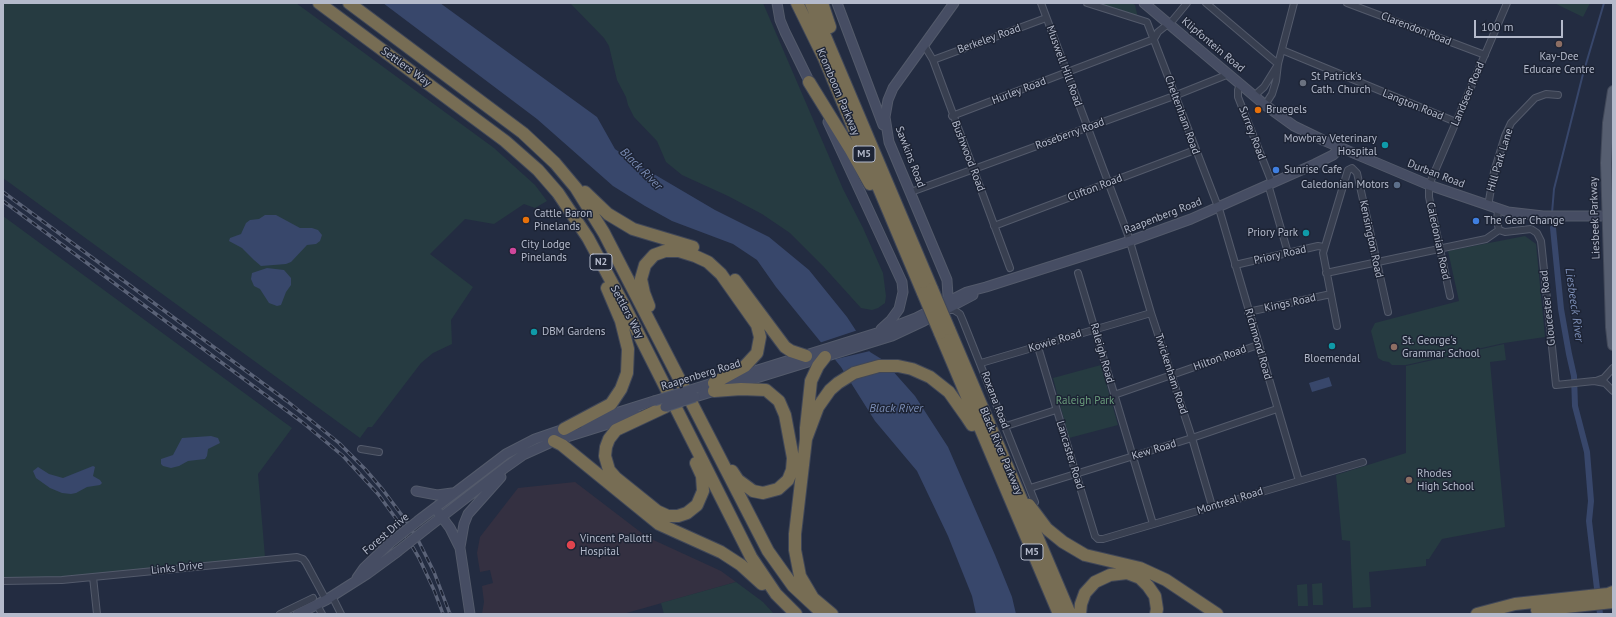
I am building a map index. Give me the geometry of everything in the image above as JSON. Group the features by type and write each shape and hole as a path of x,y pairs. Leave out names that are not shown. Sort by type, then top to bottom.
{"highway":[{"name":"Settlers Way","path":"319,3 496,134 538,170 558,193 588,238 660,375 749,553 766,580 796,614"},
{"name":"Settlers Way","path":"349,3 515,126 544,151 568,179 588,206 602,229 676,375 773,560 793,586 823,614"},
{"name":"Kromboom Parkway","path":"797,3 824,58 905,251 927,291"},
{"name":"Kromboom Parkway","path":"811,3 859,114 927,291"},
{"path":"822,3 859,114"},
{"path":"809,82 851,150 905,251"},
{"path":"568,179 587,194 608,214 633,229 696,248 716,259 731,275 785,347 791,351 806,356"},
{"path":"564,429 611,404 621,389 627,373 628,348 621,321 598,268 588,238"},
{"path":"676,375 671,350 644,293 641,279 645,265 654,255 665,251 679,251 708,262 721,274 757,325 760,337 755,356 745,366 708,389"},
{"name":"Black River Parkway","path":"927,291 1006,490 1059,614"},
{"name":"Black River Parkway","path":"944,331 1024,490 1070,614"},
{"path":"825,354 811,381 795,534 795,550 800,576 813,598 832,614"},
{"path":"806,439 818,407 830,390 838,383 854,373 879,366 912,368 930,377 949,392 966,416 1006,490"},
{"path":"658,407 616,430 608,439 605,456 609,470 657,511 668,516 678,516 687,513 697,505 703,491 702,476 672,411 660,375"},
{"path":"708,389 766,390 779,401 785,415 793,458 792,470 788,480 778,489 764,493 752,491 738,480 715,450"},
{"path":"554,441 562,445 659,524 721,552 758,578 779,602 784,602"},
{"path":"1024,490 1047,529 1063,542 1085,554 1140,568 1166,580 1217,614"},
{"path":"1080,614 1081,604 1085,593 1096,582 1110,575 1127,573 1140,578 1148,586 1155,596 1157,609 1156,614"},
{"path":"1478,614 1515,604 1610,595"},
{"path":"1494,614 1515,612 1610,595"}],"main road":[{"path":"777,3 780,20 785,32 902,282 903,292 899,309 891,320 877,333"},
{"path":"837,3 889,142"},
{"name":"Sawkins Road","path":"946,306 948,296 947,280 889,142 885,117 890,94 954,3"},
{"name":"Klipfontein Road","path":"1144,3 1266,105"},
{"name":"Liesbeek Parkway","path":"1613,91 1608,117 1606,144 1610,216 1611,327 1613,345"},
{"name":"Durban Road","path":"1266,105 1294,126 1340,148 1429,185 1488,206 1519,214 1543,216 1610,216"},
{"name":"Raapenberg Road","path":"708,389 913,327 967,292 1130,242 1218,208 1333,155 1340,148"},
{"path":"947,280 952,283 957,290 967,292"},
{"name":"Raapenberg Road","path":"865,341 877,333 946,306 986,287"},
{"name":"Raapenberg Road","path":"442,517 518,459 554,441 806,356 825,354"},
{"name":"Raapenberg Road","path":"435,508 486,468 519,446 564,429 658,407"},
{"path":"460,548 464,524 468,514 518,459"},
{"path":"416,492 437,496 456,492"},
{"path":"435,508 450,528 460,548 470,614"},
{"name":"Forest Drive","path":"355,581 364,568 390,543 435,508"},
{"name":"Forest Drive","path":"298,614 315,601 329,598 367,574 442,517"}],"street":[{"name":"Muswell Hill Road","path":"1041,3 1130,242"},
{"name":"Cheltenham Road","path":"1087,3 1147,22 1218,208"},
{"name":"Hurley Road","path":"952,116 1154,39 1158,32 1164,26 1170,24 1187,3"},
{"path":"1206,3 1278,64"},
{"path":"1266,105 1272,94 1276,81 1278,64 1294,3"},
{"name":"Clarendon Road","path":"1347,3 1485,55"},
{"name":"Landseer Road","path":"1429,185 1507,3"},
{"name":"Berkeley Road","path":"933,60 1046,18"},
{"name":"Bushwood Road","path":"924,45 933,60 952,116 1010,268"},
{"name":"Langton Road","path":"1282,50 1456,122"},
{"path":"1254,96 1260,92 1278,64"},
{"name":"Roseberry Road","path":"911,192 1174,96 1229,74"},
{"name":"Surrey Road","path":"1240,83 1238,97 1270,184 1288,253"},
{"name":"Hill Park Lane","path":"1488,206 1494,172 1505,136 1511,123 1535,98 1546,94 1558,95"},
{"name":"Clifton Road","path":"994,226 1195,150"},
{"name":"Kensington Road","path":"1324,247 1346,173 1352,168 1357,173 1388,312"},
{"name":"Caledonian Road","path":"1429,185 1428,192 1450,296"},
{"name":"Richmond Road","path":"1218,208 1299,481"},
{"path":"1326,273 1486,239 1499,230 1497,221 1498,209"},
{"name":"Gloucester Road","path":"1499,230 1505,232 1531,229 1539,236 1542,247 1556,385 1594,381 1604,378 1613,368"},
{"name":"Twickenham Road","path":"1130,242 1212,506"},
{"name":"Priory Road","path":"1235,265 1318,246 1324,247"},
{"path":"1324,247 1322,253 1337,326"},
{"name":"Raleigh Road","path":"1078,273 1153,524"},
{"name":"Kings Road","path":"1248,312 1331,294"},
{"name":"Roxana Road","path":"946,306 960,314 1006,426 1024,490 1035,502"},
{"name":"Kowie Road","path":"981,363 1151,313"},
{"name":"Hilton Road","path":"1114,395 1258,345"},
{"name":"Lancaster Road","path":"1038,347 1095,536 1098,539"},
{"path":"1594,381 1605,383 1613,391"},
{"name":"Kew Road","path":"1024,490 1192,438 1277,409"},
{"path":"1006,426 1056,410"},
{"path":"361,449 379,452"},
{"name":"Montreal Road","path":"1098,539 1103,539 1362,462"},
{"name":"Links Drive","path":"3,581 62,580 297,557 303,559 341,614"},
{"path":"93,577 97,614"},
{"path":"280,614 315,601 322,614"}],"shaded area":[{"name":"Vincent Pallotti Hospital","path":"575,482 647,537 721,571 736,582 623,614 482,614 484,602 482,586 493,583 490,570 480,572 477,553 480,537 518,488"}],"green space":[{"path":"3,3 296,3 494,148 535,185 547,201 535,208 524,204 494,224 465,219 430,254 473,287 451,320 452,344 433,353 421,363 372,427 368,427 360,438 3,178"},
{"path":"570,3 763,3 843,189 863,228 883,273 886,296 885,303 872,310 861,308 823,266 790,233 762,214 728,196 682,175 666,162 657,141 634,117 628,105 626,97 617,80 609,46 604,38"},
{"path":"1092,3 1132,3 1135,5 1138,18"},
{"path":"1554,3 1590,3 1583,17"},
{"path":"3,216 292,428 258,474 265,557 31,580 3,579"},
{"path":"1525,236 1536,244 1545,337 1504,343 1406,365 1392,365 1389,362 1378,358 1371,331 1375,323 1459,301 1448,251"},
{"path":"1504,344 1506,360 1490,362 1505,527 1442,539 1429,559 1426,559 1426,566 1369,572 1371,607 1353,608 1350,541 1342,540 1336,475 1406,453 1406,366"},
{"name":"Raleigh Park","path":"1101,365 1118,425 1069,438 1053,378"},
{"path":"736,582 763,602 774,614 664,614 661,603"},
{"path":"1322,583 1323,605 1313,605 1312,584"},
{"path":"1307,584 1308,606 1298,606 1297,585"}],"water":[{"name":"Black River","path":"383,3 440,3 597,117 615,149 630,160 715,210 769,237 809,270 847,317 870,352 883,360 915,396 948,447 995,555 1012,597 1016,614 976,614 972,596 948,536 917,471 875,421 841,367 776,287 757,260 733,244 672,221 613,186 537,119"},
{"path":"265,215 276,215 300,228 312,228 318,230 322,235 320,241 316,244 307,245 291,262 286,264 261,266 242,248 229,241 230,238 241,234 246,223 250,220 259,219"},
{"path":"267,268 284,270 291,278 291,285 286,292 281,305 277,306 269,303 260,289 254,286 251,279 252,273"},
{"path":"1329,377 1332,386 1312,392 1309,383"},
{"path":"211,436 218,438 220,443 208,449 205,459 188,461 171,468 161,464 161,459 173,455 182,438"},
{"path":"93,466 95,467 93,476 102,483 100,485 87,487 71,494 62,493 50,488 36,478 33,471 38,467 49,474 63,478"}],"pier":[{"path":"858,330 870,351 832,360 819,343"}],"waterway":[{"name":"Liesbeeck River","path":"1552,213 1554,189 1583,74 1604,3"},
{"name":"Liesbeeck River","path":"1553,219 1553,228"},
{"name":"Liesbeeck River","path":"1553,228 1561,309 1574,376 1575,406 1587,452 1591,501 1589,521 1600,614"}],"railway":[{"path":"3,192 287,401 339,443 365,469 407,522 434,572 450,614"},
{"path":"3,201 302,422 343,456 378,494 397,520 419,558 443,614"}],"place":[{"name":"Kay-Dee Educare Centre","path":"1559,44"},
{"name":"St Patrick's Cath. Church","path":"1303,83"},
{"name":"Bruegels","path":"1258,110"},
{"name":"Mowbray Veterinary Hospital","path":"1385,145"},
{"name":"Sunrise Cafe","path":"1276,170"},
{"name":"Caledonian Motors","path":"1397,185"},
{"name":"Cattle Baron Pinelands","path":"526,220"},
{"name":"The Gear Change","path":"1476,221"},
{"name":"Priory Park","path":"1306,233"},
{"name":"City Lodge Pinelands","path":"513,251"},
{"name":"DBM Gardens","path":"534,332"},
{"name":"Bloemendal","path":"1332,346"},
{"name":"St. George's Grammar School","path":"1394,347"},
{"name":"Rhodes High School","path":"1409,480"},
{"name":"Vincent Pallotti Hospital","path":"571,545"}]}
